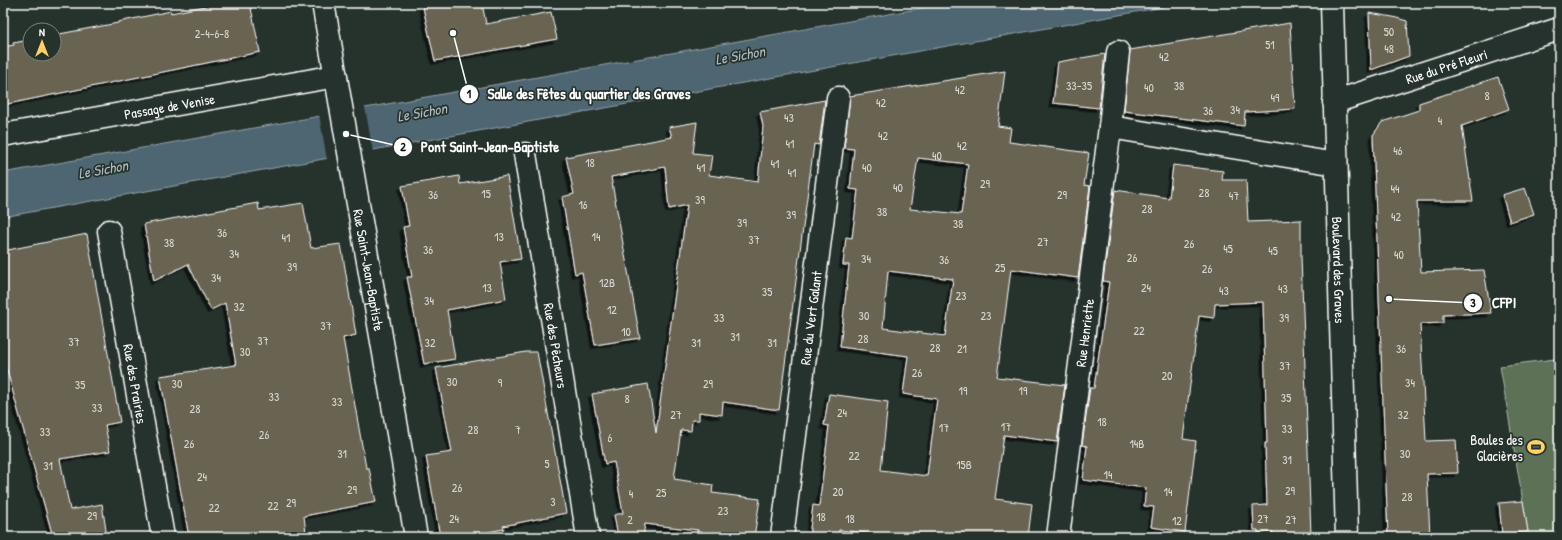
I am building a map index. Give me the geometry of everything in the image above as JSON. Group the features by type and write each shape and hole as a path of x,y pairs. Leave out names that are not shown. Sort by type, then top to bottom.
{"street":[{"name":"Rue Saint-Jean-Baptiste","path":"323,3 416,537"},
{"name":"Boulevard des Graves","path":"1332,12 1347,537"},
{"name":"Rue du Pré Fleuri","path":"1334,102 1559,29"},
{"name":"Rue Henriette","path":"1058,537 1110,127 1118,52"},
{"name":"Passage de Venise","path":"3,135 336,76"},
{"name":"Rue du Vert Galant","path":"782,537 838,98"},
{"path":"1110,127 1336,164"},
{"name":"Rue des Pêcheurs","path":"525,154 588,537"},
{"name":"Rue des Prairies","path":"109,231 162,537"}],"green space":[{"name":"Boules des Glacières","path":"1555,359 1559,371 1559,537 1529,537 1500,366"}],"water":[{"name":"Le Sichon","path":"950,3 1185,3 3,217 3,173"}],"pier":[{"path":"365,107 373,152 327,160 319,114"}],"building":[{"path":"220,3 250,3 260,52 3,105 3,47 22,41 22,62 62,62 62,34 171,11 171,13"},
{"path":"422,3 482,3 486,24 551,12 557,39 435,61"},
{"path":"1369,13 1407,21 1409,56 1371,70"},
{"path":"1290,23 1295,109 1245,112 1244,126 1124,111 1130,50"},
{"path":"1105,54 1099,108 1053,103 1058,62"},
{"path":"1005,71 998,126 1011,128 1009,142 1089,153 1084,185 1090,186 1078,278 1011,269 997,377 1065,385 1057,442 1004,435 995,499 1032,504 1028,537 904,537 839,530 839,537 809,537 813,505 819,506 829,426 824,425 829,394 888,402 881,470 927,476 937,399 903,394 908,356 840,347 849,265 843,265 846,237 852,238 858,190 850,189 854,149 844,148 850,96","holes":["918,158 968,164 961,214 910,209","888,271 953,279 945,336 883,328"]},
{"path":"1498,77 1509,109 1462,126 1473,201 1417,201 1421,272 1484,270 1491,313 1443,315 1443,323 1420,324 1426,441 1456,440 1458,473 1427,474 1430,537 1388,537 1373,135 1382,122 1419,110 1419,103"},
{"path":"825,100 819,145 814,144 779,410 723,402 722,415 699,412 699,420 692,420 691,431 681,430 674,479 713,485 712,493 760,499 754,537 697,537 698,530 645,524 643,537 618,537 614,515 623,513 614,462 605,464 592,394 648,384 656,433 687,205 669,209 665,167 611,177 640,338 595,345 582,272 575,274 562,197 574,194 566,157 672,137 669,127 697,122 693,153 712,155 709,175 758,182 763,126 760,112"},
{"path":"1173,165 1223,171 1222,180 1246,180 1248,222 1301,220 1311,535 1273,537 1273,532 1258,533 1258,530 1254,530 1253,506 1267,505 1265,443 1267,443 1263,302 1215,304 1214,318 1199,316 1183,439 1196,441 1185,532 1151,527 1154,507 1144,506 1146,488 1083,480 1087,446 1082,445 1090,388 1094,388 1109,282 1103,281 1115,190 1169,198"},
{"path":"459,176 460,184 507,176 521,259 500,262 506,299 447,310 455,359 424,364 407,277 412,277 403,227 409,226 402,186"},
{"path":"1525,188 1534,214 1510,222 1502,195"},
{"path":"258,203 259,210 303,203 311,248 341,244 356,335 343,338 366,468 369,468 376,502 304,516 306,533 284,537 189,537 160,376 236,365 225,303 211,310 188,264 154,281 144,224"},
{"path":"87,234 120,422 105,425 110,451 60,459 70,510 102,504 107,537 53,537 3,356 3,251"},
{"path":"526,352 537,352 566,513 503,526 504,529 461,537 440,537 426,456 452,452 436,368"},
{"path":"1523,501 1528,532 1502,534 1499,503"}],"place":[{"name":"Salle des Fêtes du quartier des Graves","path":"453,33"},
{"name":"Pont Saint-Jean-Baptiste","path":"346,134"},
{"name":"CFPI","path":"1389,299"},
{"name":"Boules des Glacières","path":"1536,447"}]}
